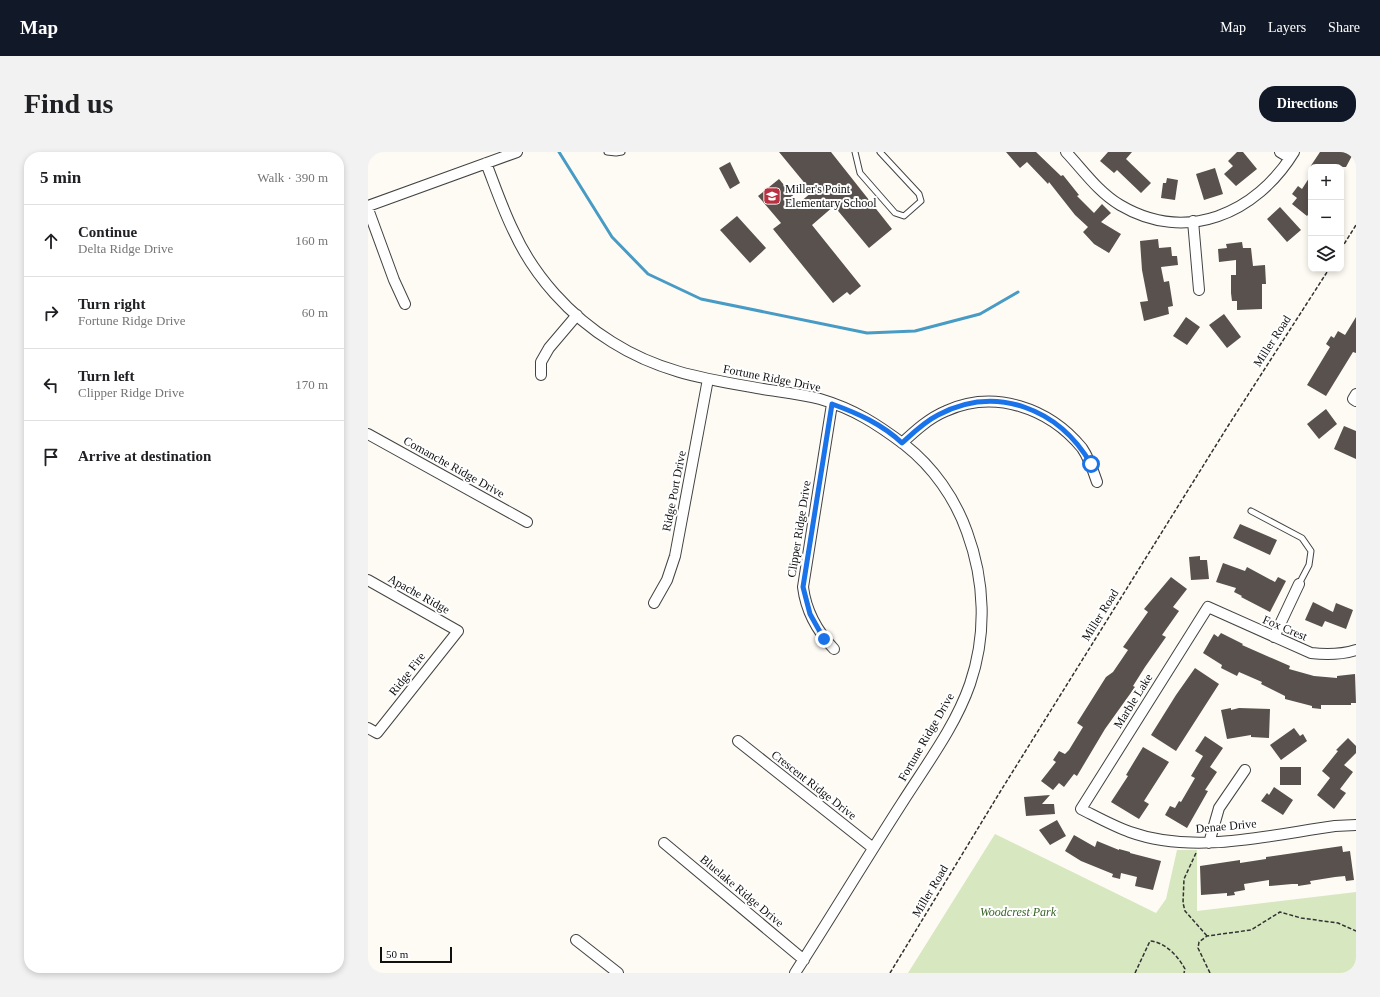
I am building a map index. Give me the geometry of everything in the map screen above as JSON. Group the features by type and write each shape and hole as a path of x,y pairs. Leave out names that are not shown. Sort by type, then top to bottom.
{"street":[{"path":"405,304 394,280 368,208 516,152"},
{"path":"1066,152 1098,187 1124,207 1152,218 1172,221 1192,221 1220,216 1244,205 1273,180 1292,155 1280,152"},
{"name":"Fortune Ridge Drive","path":"486,163 514,232 530,260 559,298 577,315 610,341 638,357 670,370 708,379 801,395 832,404 870,420 890,433 926,464 941,483 964,524 978,570 982,600 982,622 976,665 960,708 795,973"},
{"path":"1192,221 1199,290"},
{"path":"541,375 541,362 549,348 577,315"},
{"name":"Ridge Port Drive","path":"654,603 667,580 675,556 708,379"},
{"path":"902,443 926,422 957,406 980,402 1015,404 1037,412 1057,424 1082,449 1091,464 1097,482"},
{"name":"Clipper Ridge Drive","path":"832,404 803,587 807,605 814,623 824,639 834,649"},
{"name":"Comanche Ridge Drive","path":"368,434 527,522"},
{"name":"Apache Ridge","path":"368,580 458,631"},
{"path":"1274,638 1299,584"},
{"name":"Fox Crest","path":"1208,607 1274,638 1311,653 1327,655 1344,654 1356,650"},
{"name":"Marble Lake","path":"1081,809 1208,607"},
{"name":"Ridge Fire","path":"372,730 458,631"},
{"name":"Crescent Ridge Drive","path":"738,741 873,848"},
{"path":"1209,843 1219,808 1245,770"},
{"name":"Denae Drive","path":"1081,809 1130,833 1175,842 1209,843 1335,826 1356,826"},
{"name":"Bluelake Ridge Drive","path":"664,843 804,960"},
{"path":"576,940 618,973"}],"lane":[{"path":"606,152 622,152"},
{"path":"855,152 860,173 895,213 904,216 921,201 920,194 880,152"},
{"path":"1251,511 1302,538 1311,551 1309,565 1299,584"}],"path":[{"path":"1344,244 1356,225"},
{"name":"Miller Road","path":"890,973 1004,785 1228,426 1327,272"},
{"path":"1196,843 1195,856 1184,880 1184,903 1185,910 1207,936"},
{"path":"1210,973 1198,944 1207,936 1252,930 1280,912 1302,918 1338,923 1356,931"},
{"path":"1135,973 1150,941 1159,943 1175,955 1185,969 1184,973"}],"green space":[{"name":"Woodcrest Park","path":"995,834 1156,913 1166,899 1177,850 1197,850 1197,911 1356,892 1356,973 908,973"}],"building":[{"path":"779,152 831,152 892,229 869,248 834,206 812,225 861,286 850,295 847,292 833,303 773,229 781,223 758,196 779,179 799,203 812,192"},
{"path":"1006,152 1036,152 1061,176 1063,175 1079,195 1077,196 1094,213 1102,204 1111,213 1101,222 1121,234 1109,253 1094,244 1083,232 1088,227 1075,215 1049,182 1048,184 1027,162 1020,168"},
{"path":"1108,152 1132,152 1126,159 1151,183 1141,193 1117,170 1114,173 1100,161"},
{"path":"1237,152 1243,152 1257,169 1236,186 1224,174 1233,166 1228,161"},
{"path":"1320,152 1354,152 1346,167 1344,167 1344,164 1312,164"},
{"path":"730,162 740,183 730,189 719,168"},
{"path":"1215,168 1223,194 1204,200 1196,174"},
{"path":"1167,178 1178,180 1175,200 1161,198 1163,183 1166,183"},
{"path":"1308,180 1307,216 1292,204 1297,198 1292,194 1298,186 1302,189"},
{"path":"1280,207 1301,230 1287,242 1267,219"},
{"path":"737,216 766,248 750,263 720,230"},
{"path":"1158,239 1159,248 1171,247 1172,256 1177,256 1178,265 1161,267 1164,282 1169,281 1173,306 1168,307 1169,314 1144,321 1140,302 1148,301 1142,270 1140,241"},
{"path":"1242,242 1243,248 1251,248 1253,266 1265,265 1266,284 1262,284 1262,309 1237,310 1237,301 1232,301 1231,293 1231,275 1236,275 1236,260 1219,262 1218,249 1227,248 1226,244"},
{"path":"1224,314 1241,337 1227,348 1209,325"},
{"path":"1186,317 1200,327 1187,345 1173,336"},
{"path":"1356,317 1356,353 1353,352 1326,396 1307,385 1330,347 1326,344 1331,336 1334,338 1338,331 1345,335"},
{"path":"1326,409 1337,424 1319,439 1307,424"},
{"path":"1344,426 1356,431 1356,459 1334,449"},
{"path":"1240,524 1277,540 1270,555 1233,538"},
{"path":"1200,556 1200,560 1207,560 1209,579 1191,580 1189,557"},
{"path":"1223,563 1245,571 1247,567 1275,582 1278,577 1286,581 1270,612 1241,597 1242,596 1234,592 1236,588 1216,582"},
{"path":"1171,577 1187,589 1173,607 1179,611 1162,635 1166,637 1133,686 1135,687 1105,729 1077,776 1074,774 1064,787 1059,783 1053,790 1041,781 1056,762 1053,760 1059,751 1065,754 1069,750 1083,727 1077,723 1106,677 1113,672 1128,650 1123,647 1148,612 1144,609"},
{"path":"1313,602 1333,612 1336,603 1353,610 1346,629 1325,621 1322,627 1305,620"},
{"path":"1221,633 1243,644 1242,645 1290,666 1289,669 1314,676 1337,678 1337,676 1355,674 1356,703 1351,703 1351,705 1321,705 1321,709 1312,708 1312,706 1285,699 1285,696 1261,684 1262,682 1239,672 1237,676 1221,668 1222,665 1203,653 1214,634 1218,637"},
{"path":"1195,668 1219,684 1176,751 1151,735"},
{"path":"1231,708 1231,710 1239,708 1270,709 1269,738 1251,737 1251,735 1227,739 1221,710"},
{"path":"1294,728 1300,736 1303,734 1307,741 1281,760 1270,745"},
{"path":"1205,736 1223,748 1210,767 1217,772 1205,790 1208,791 1187,828 1165,815 1170,806 1175,808 1179,801 1181,802 1195,778 1191,776 1203,756 1195,751"},
{"path":"1348,738 1356,746 1356,753 1344,765 1353,772 1340,789 1346,793 1334,809 1317,795 1330,778 1322,771 1338,751 1336,750"},
{"path":"1143,747 1169,762 1144,801 1149,804 1139,819 1111,802 1128,776 1126,775"},
{"path":"1280,767 1301,767 1301,785 1280,785"},
{"path":"1274,787 1293,800 1283,815 1261,801 1267,793 1269,795"},
{"path":"1050,795 1042,804 1054,804 1055,814 1026,816 1024,797"},
{"path":"1057,820 1066,836 1050,845 1039,830"},
{"path":"1074,835 1095,847 1097,841 1119,850 1161,861 1153,890 1135,886 1137,877 1121,873 1120,879 1112,877 1113,874 1081,861 1065,851"},
{"path":"1342,846 1343,852 1350,851 1354,880 1346,881 1345,876 1310,881 1311,884 1298,886 1298,884 1292,884 1269,886 1269,880 1244,884 1245,890 1234,892 1235,895 1227,896 1227,893 1201,895 1200,866 1240,860 1240,863 1266,859 1266,857"}],"waterway":[{"path":"559,152 612,237 648,274 701,299 867,333 915,331 980,314 1018,292"}],"place":[{"name":"Miller's Point Elementary School","path":"772,196"}],"route":[{"path":"824,639 818,631 810,614 804,596 803,587 832,404 848,409 870,420 902,443 926,422 946,410 957,406 980,402 1003,402 1015,404 1037,412 1057,424 1082,449 1091,464"}]}
